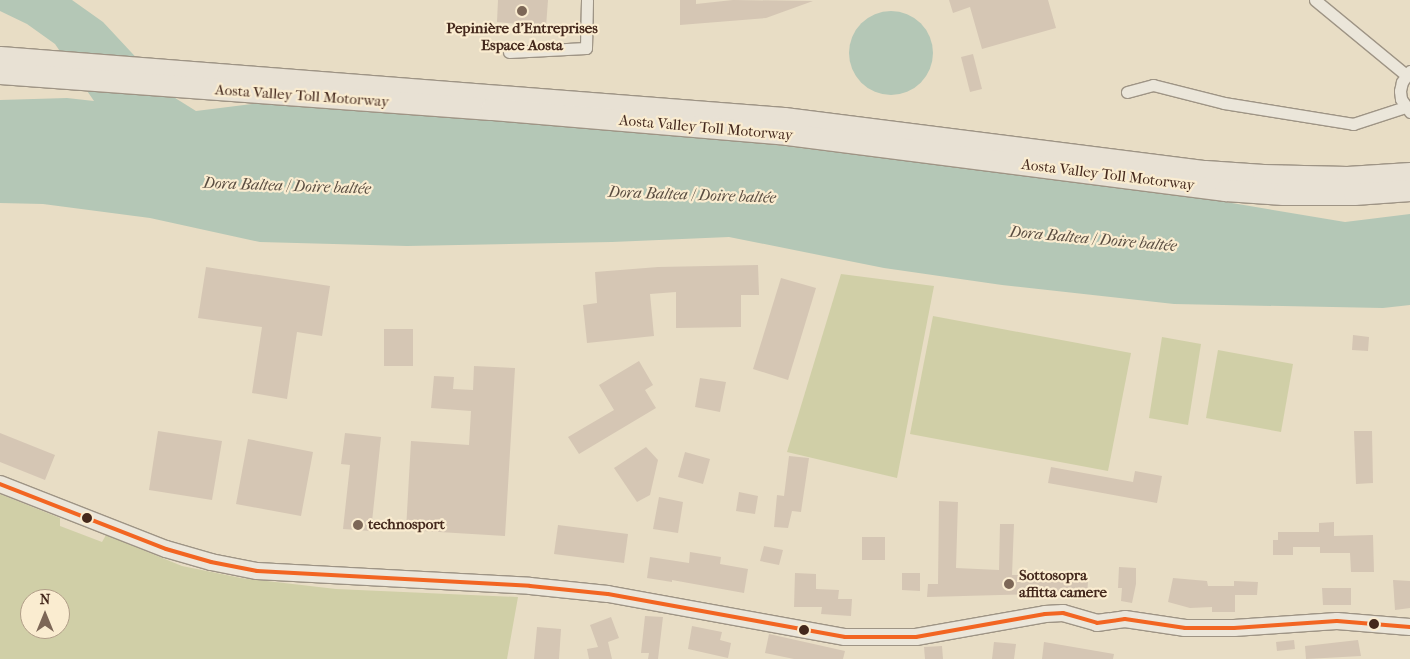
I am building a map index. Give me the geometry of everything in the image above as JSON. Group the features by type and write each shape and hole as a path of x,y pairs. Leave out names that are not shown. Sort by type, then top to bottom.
{"highway":[{"name":"Aosta Valley Toll Motorway","path":"0,57 784,118 1204,171 1347,177 1410,173"},
{"name":"Aosta Valley Toll Motorway","path":"0,73 786,134 1225,190 1336,194 1410,190"}],"main road":[{"path":"0,484 166,549 210,562 258,571 530,586 608,594 846,637 916,637 1045,614 1063,613 1097,623 1125,619 1185,628 1234,628 1337,621 1410,627"}],"street":[{"path":"509,52 586,48 587,0"},
{"path":"1127,92 1153,85 1224,103 1353,124 1408,110 1400,91 1408,73 1315,0"}],"green space":[{"path":"841,274 934,286 897,478 787,452"},
{"path":"933,316 1131,353 1108,471 910,434"},
{"path":"1162,337 1201,344 1188,425 1149,418"},
{"path":"1218,350 1293,364 1281,432 1206,418"},
{"path":"0,494 60,518 60,526 102,542 106,535 182,566 241,578 336,589 518,597 507,659 0,659"}],"water":[{"name":"Dora Baltea / Doire baltée","path":"0,0 72,0 103,22 172,96 196,111 261,103 720,138 1214,200 1345,222 1410,214 1410,305 1383,308 1174,304 1002,285 884,268 729,237 612,242 407,246 260,242 150,218 43,204 0,203 0,100 67,98 94,101 55,44 27,24 0,11"},
{"path":"891,11 907,14 921,23 930,37 933,53 930,69 921,83 907,92 891,95 875,92 861,83 852,69 849,53 852,37 861,23 875,14"}],"building":[{"name":"Pepinière d'Entreprises Espace Aosta","path":"498,0 548,0 546,27 497,22"},
{"path":"680,0 696,0 696,4 733,0 813,1 766,18 680,25"},
{"path":"949,0 1048,0 1056,28 982,49 970,7 953,13"},
{"path":"973,54 982,89 970,92 961,57"},
{"path":"758,265 759,295 741,295 741,327 676,328 676,292 650,294 654,336 587,343 583,305 597,303 595,272 658,267"},
{"path":"206,267 330,286 322,336 297,332 287,399 252,393 262,327 198,318"},
{"path":"781,278 816,288 788,380 753,369"},
{"path":"384,329 413,329 413,366 384,366"},
{"path":"1353,335 1369,337 1368,351 1352,350"},
{"path":"639,361 653,385 645,390 656,408 579,454 568,437 614,410 599,385"},
{"path":"474,366 515,368 505,536 406,530 411,441 469,445 471,411 431,408 434,376 454,377 453,389 473,390"},
{"path":"700,378 726,382 720,412 695,407"},
{"path":"158,431 222,441 212,500 149,490"},
{"path":"1354,431 1372,431 1373,483 1356,484"},
{"path":"0,433 55,455 45,480 0,462"},
{"path":"345,433 381,437 371,531 343,529 350,465 341,464"},
{"path":"248,439 313,452 301,516 236,504"},
{"path":"646,447 658,460 650,495 637,502 614,468"},
{"path":"685,452 710,459 703,484 678,477"},
{"path":"789,456 809,458 801,512 792,511 788,528 774,527 777,495 784,496"},
{"path":"1051,467 1133,482 1135,471 1162,476 1157,503 1048,483"},
{"path":"739,492 758,496 755,514 736,511"},
{"path":"659,497 683,502 678,533 653,529"},
{"path":"939,501 958,502 956,568 999,570 1000,524 1014,524 1012,575 1054,575 1054,579 1088,580 1087,600 1063,599 1063,596 1033,596 1033,594 927,597 928,584 938,584"},
{"path":"1334,522 1334,536 1373,535 1374,572 1351,572 1350,553 1320,553 1320,547 1293,547 1293,555 1273,555 1273,540 1278,540 1278,532 1319,532 1319,523"},
{"path":"558,525 628,534 624,563 554,554"},
{"path":"862,537 885,537 885,560 862,560"},
{"path":"764,546 783,550 779,565 760,561"},
{"path":"690,552 721,557 720,564 748,569 744,593 672,580 672,582 647,578 650,557 689,563"},
{"path":"1119,567 1136,568 1136,584 1132,603 1121,601 1122,588 1118,588"},
{"path":"795,573 816,574 816,589 839,590 838,599 852,599 851,616 821,614 822,607 794,607"},
{"path":"902,573 920,573 920,591 902,590"},
{"path":"1173,578 1207,581 1208,586 1234,586 1234,581 1258,582 1257,595 1235,595 1235,612 1212,612 1212,607 1190,608 1168,602"},
{"path":"1393,580 1410,581 1410,608 1395,610"},
{"path":"1322,588 1351,588 1351,605 1323,605"},
{"path":"645,616 663,617 658,659 648,659 649,653 641,653"},
{"path":"611,617 619,638 608,642 612,659 589,659 587,649 598,647 590,625"},
{"path":"692,626 722,632 720,640 731,643 728,658 688,649"},
{"path":"537,627 561,629 559,659 534,659"},
{"path":"769,634 845,651 843,659 794,659 765,653"},
{"path":"1294,640 1295,649 1277,651 1276,642"},
{"path":"1358,640 1361,656 1306,659 1305,646"},
{"path":"994,642 1016,644 1014,659 992,659"},
{"path":"1044,642 1114,654 1113,659 1042,659"},
{"path":"942,646 943,659 925,659 924,647"}],"transit line":[{"path":"0,484 166,549 211,562 257,571 530,586 608,594 845,637 916,637 1045,614 1063,613 1097,623 1125,619 1185,628 1234,628 1337,621 1410,627"}],"place":[{"name":"Pepinière d'Entreprises Espace Aosta","path":"522,11"},
{"name":"technosport","path":"358,525"},
{"name":"Sottosopra affitta camere","path":"1009,584"}]}
